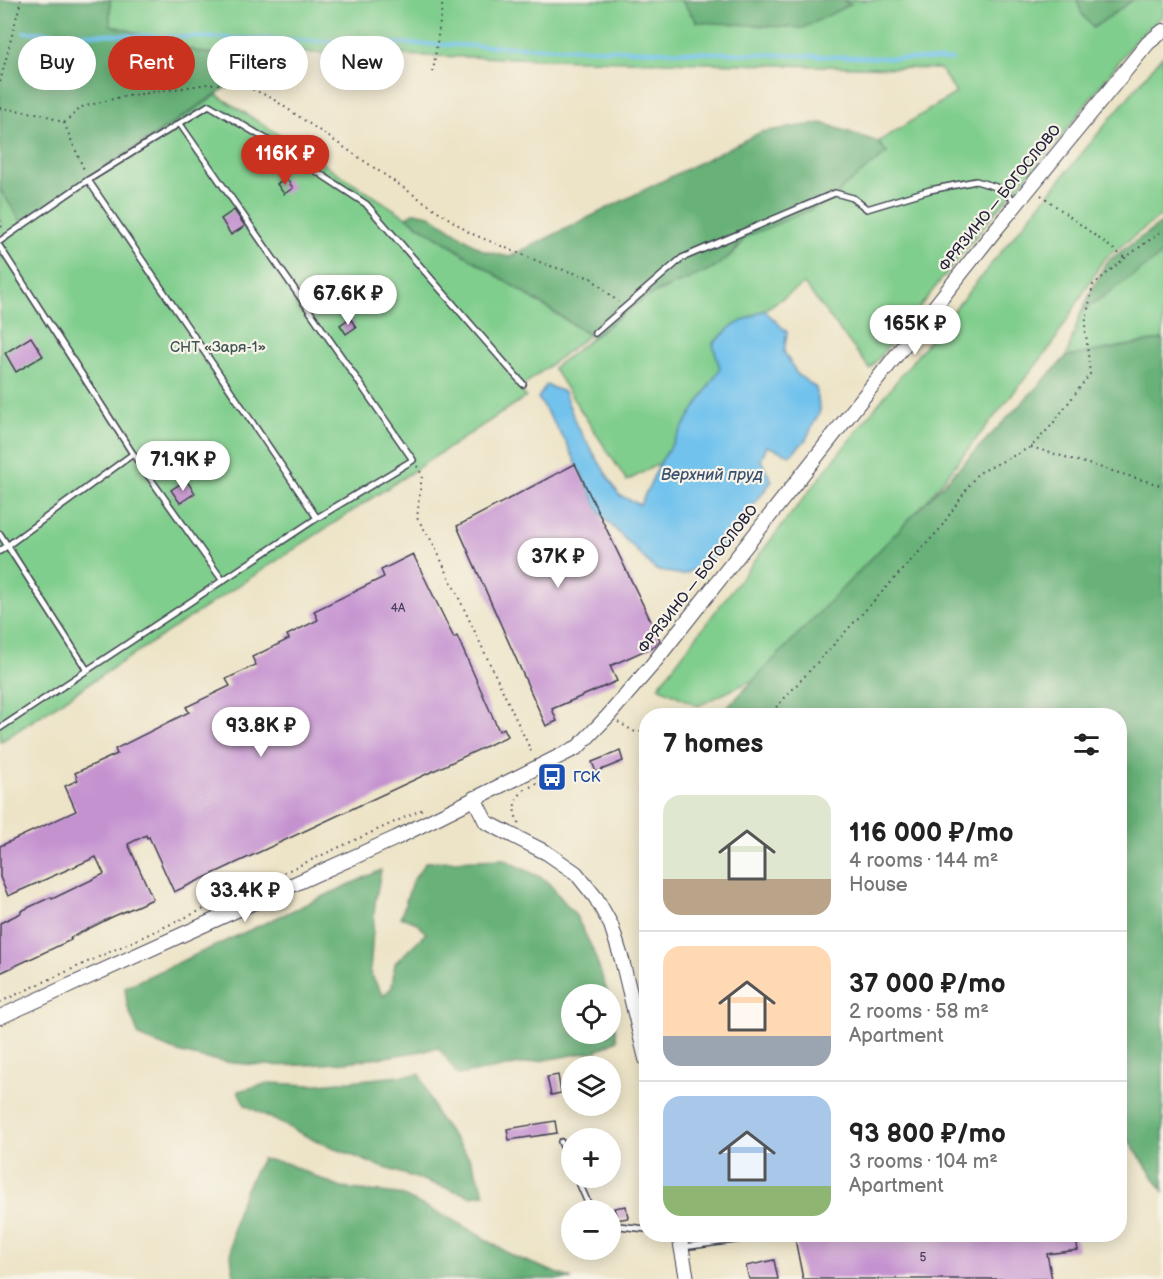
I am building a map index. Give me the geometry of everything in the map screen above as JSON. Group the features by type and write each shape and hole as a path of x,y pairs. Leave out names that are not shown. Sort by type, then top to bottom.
{"street":[{"name":"ФРЯЗИНО — БОГОСЛОВО","path":"0,1017 396,838 578,747 608,717 652,665 1017,202 1148,43 1163,31"},
{"path":"474,798 486,822 547,853 576,873 596,898 611,925 639,1030"},
{"path":"680,1242 687,1279"}],"lane":[{"path":"0,241 88,180 209,105 276,145 366,204 523,384"},
{"path":"0,728 317,518 413,460 180,124"},
{"path":"88,180 317,518"},
{"path":"595,333 682,258 835,193 853,198 867,209 930,190 976,181 996,187 1017,202"},
{"path":"0,247 133,454 223,581"},
{"path":"0,551 133,454"},
{"path":"0,534 87,670"},
{"path":"621,1226 639,1228"},
{"path":"699,1242 724,1242"}],"path":[{"path":"0,82 21,0"},
{"path":"433,72 443,0"},
{"path":"64,123 82,107 122,98 208,84 240,84 270,97 470,233 547,265 591,278 625,308"},
{"path":"0,108 42,114 64,123 88,180"},
{"path":"1040,195 1125,258"},
{"path":"775,708 939,530 977,474 1031,447 1051,426 1090,374 1085,324 1093,285 1163,230"},
{"path":"1031,447 1163,486"},
{"path":"413,460 422,475 417,518 433,543 538,766"},
{"path":"608,717 635,732 639,732"},
{"path":"0,1002 429,806"}],"green space":[{"path":"0,0 110,0 110,25 146,36 108,36 108,90 195,90 195,51 207,53 207,90 222,90 22,223 0,189"},
{"path":"110,0 681,0 697,22 850,4 842,0 1077,0 1082,14 1093,28 1133,0 1163,0 1163,16 1137,38 1055,145 993,215 870,369 804,284 764,310 731,327 713,343 720,369 660,463 627,481 553,368 644,298 715,267 737,250 745,237 835,199 841,189 887,153 878,142 956,93 940,69 404,55 404,36 320,36 320,53 308,53 308,36 207,36 207,53 195,51 195,36 146,36 110,25"},
{"path":"681,0 842,0 851,4 803,28 697,22"},
{"path":"1077,0 1133,0 1093,28 1082,14"},
{"path":"1163,55 1163,214 1103,260 1052,345 912,519 772,671 698,706 658,687 907,368"},
{"name":"СНТ «Заря-1»","path":"217,95 589,335 520,388 526,397 0,742 0,189 23,223"},
{"path":"822,123 878,142 887,153 841,189 836,199 745,237 736,250 713,268 645,298 593,337 406,217 415,212 430,215 484,251 509,257 761,132"},
{"path":"1163,222 1163,254 1081,312 1106,262"},
{"path":"1163,254 1163,339 1066,357 1081,312"},
{"path":"1163,339 1163,1191 1127,1138 1127,708 727,708 1066,357"},
{"path":"503,859 546,880 576,916 593,950 605,984 561,984 561,1044 609,1044 596,1051 458,1075 439,1048 310,1065 245,1064 213,1060 177,1051 139,1036 127,1005 125,987 381,870 375,903 370,972 383,996 392,987 395,963 426,933 417,923 401,917 412,882 426,862"},
{"path":"420,1074 437,1116 470,1159 485,1194 471,1196 376,1165 312,1139 245,1105 238,1091 270,1083 309,1085"},
{"path":"262,1159 286,1163 341,1188 399,1194 453,1220 515,1257 572,1279 235,1279 232,1263 232,1232 247,1187"}],"water":[{"name":"Верхний пруд","path":"764,310 787,332 784,352 797,374 816,388 820,411 805,441 790,455 767,446 761,460 772,481 711,561 683,575 656,570 601,515 566,442 538,398 546,385 564,392 577,426 619,495 640,505 660,463 720,369 713,344 731,327"}],"building":[{"path":"286,178 293,188 284,194 277,184"},
{"path":"234,210 245,226 231,235 221,219"},
{"path":"350,318 356,327 346,334 340,325"},
{"path":"31,337 43,356 16,372 5,353"},
{"path":"575,464 660,640 655,646 610,666 617,681 552,709 557,721 546,726 457,526"},
{"path":"186,480 195,493 180,503 171,490"},
{"path":"413,554 454,638 457,636 499,731 504,728 508,736 174,892 149,837 147,838 146,835 128,844 153,899 0,973 0,923 21,911 104,874 96,857 8,896 0,877 0,846 76,811 65,786 78,780 75,773 117,754 115,749 189,712 186,707 230,686 226,679 256,665 252,657 289,639 287,635 318,620 314,611 384,577 381,570"},
{"path":"620,751 623,761 596,772 592,762"},
{"path":"558,1075 561,1093 551,1095 547,1077"},
{"path":"555,1121 557,1133 509,1140 507,1129"},
{"path":"626,1206 628,1218 621,1219 621,1207"},
{"path":"796,1242 1076,1242 1078,1250 1047,1254 1052,1279 803,1279"},
{"path":"774,1260 778,1279 749,1279 746,1266"}],"waterway":[{"path":"24,32 952,60"}],"place":[{"name":"ГСК","path":"552,777"}]}
